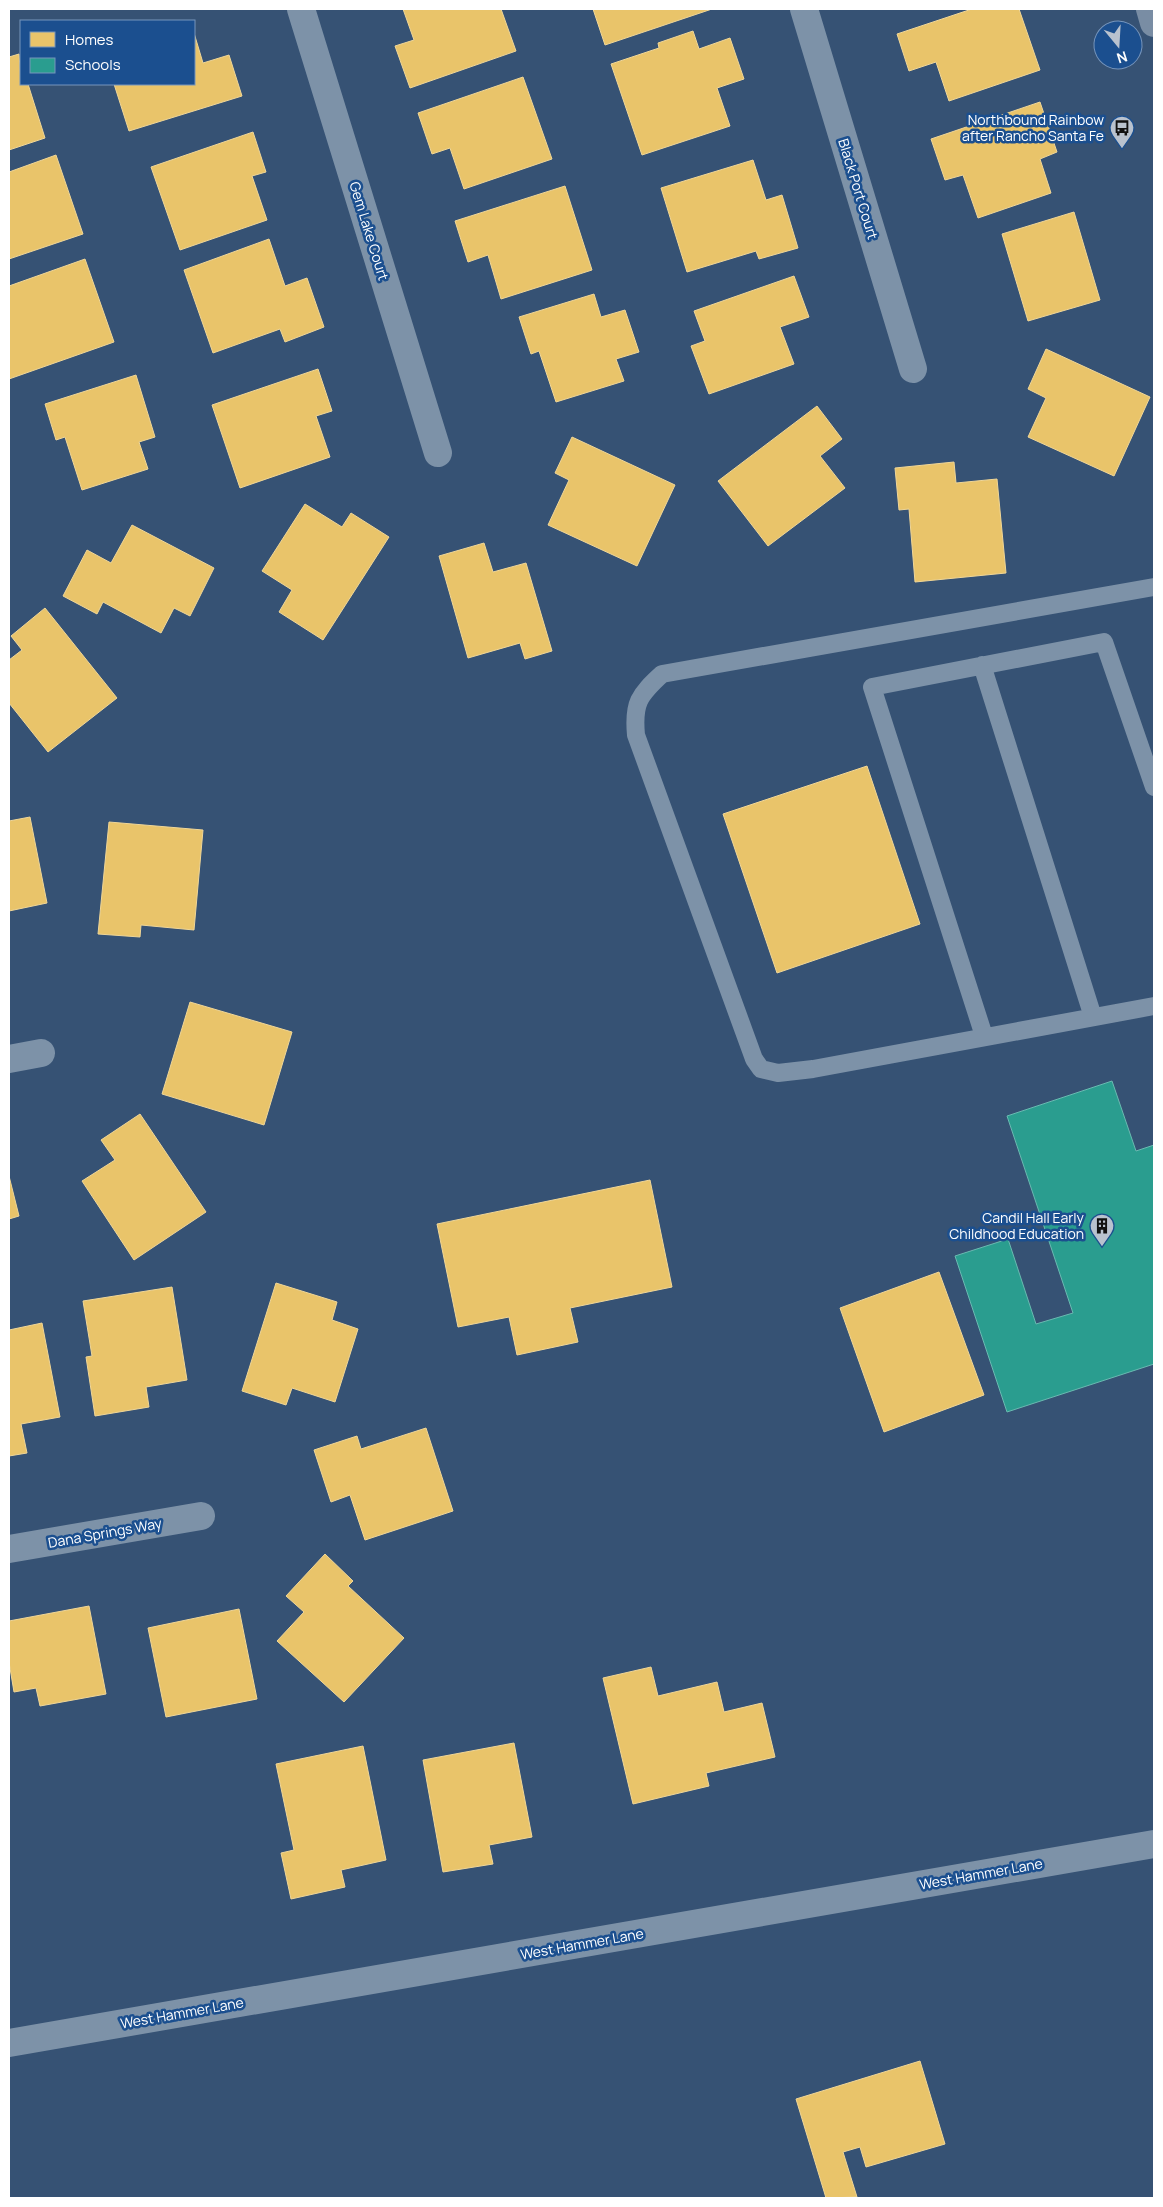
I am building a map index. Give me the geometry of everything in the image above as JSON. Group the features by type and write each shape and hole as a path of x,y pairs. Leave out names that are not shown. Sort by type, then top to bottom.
{"main road":[{"path":"1150,9 1154,23"}],"street":[{"name":"Gem Lake Court","path":"301,9 438,452"},
{"name":"Black Port Court","path":"804,9 913,369"},
{"path":"9,1059 42,1053"},
{"name":"Dana Springs Way","path":"9,1549 201,1516"},
{"name":"West Hammer Lane","path":"9,2043 1154,1844"}],"lane":[{"path":"1154,587 662,674 644,690 634,713 636,735 754,1058 762,1069 778,1073 813,1069 1154,1006"},
{"path":"984,1036 872,686 1104,642 1154,787"},
{"path":"982,665 1093,1017"}],"building: Homes":[{"path":"403,9 501,9 516,51 410,88 395,46 414,40"},
{"path":"593,9 712,9 605,45"},
{"path":"972,9 1019,9 1040,70 949,101 936,62 909,71 897,34"},
{"path":"693,31 699,49 730,38 744,79 717,88 730,126 642,155 611,64 659,48 658,43"},
{"path":"195,36 203,63 229,55 242,96 129,131 114,85 195,85"},
{"path":"19,54 20,85 28,85 45,138 9,150 9,57"},
{"path":"523,77 552,159 464,189 450,148 432,154 418,113"},
{"path":"1040,102 1057,152 1040,159 1051,193 978,218 963,175 945,180 931,139"},
{"path":"253,132 266,172 252,176 267,220 180,250 151,167"},
{"path":"56,155 83,234 9,259 9,172"},
{"path":"753,160 766,200 782,195 798,248 759,259 756,251 687,272 661,188"},
{"path":"565,186 592,270 501,299 488,255 468,262 455,221"},
{"path":"1074,212 1100,300 1028,321 1002,234"},
{"path":"269,239 285,286 307,278 324,327 285,342 280,329 213,353 184,270"},
{"path":"85,259 114,342 9,379 9,286"},
{"path":"794,276 809,317 780,327 794,364 709,394 691,346 705,341 694,311"},
{"path":"594,294 601,317 625,310 639,352 616,359 624,381 556,402 539,351 531,354 519,317"},
{"path":"1046,349 1150,397 1114,476 1028,437 1046,398 1028,389"},
{"path":"318,369 332,411 316,416 330,457 240,488 212,405"},
{"path":"136,375 155,437 139,442 148,469 82,490 65,437 56,440 45,404"},
{"path":"817,406 842,439 820,456 845,488 768,546 718,481"},
{"path":"572,437 675,485 637,566 548,525 569,480 555,473"},
{"path":"954,462 956,483 997,479 1006,573 915,582 909,509 899,510 895,468"},
{"path":"305,504 342,527 351,513 389,537 323,640 279,612 292,590 262,571"},
{"path":"132,525 214,568 190,616 174,608 161,633 103,602 97,614 63,596 87,550 111,563"},
{"path":"484,543 493,572 526,563 552,651 525,659 520,643 468,658 439,556"},
{"path":"45,608 117,698 48,752 9,703 9,660 22,650 11,636"},
{"path":"867,766 920,924 777,973 723,814"},
{"path":"30,817 47,903 9,911 9,821"},
{"path":"109,822 203,830 194,930 141,925 140,937 98,934"},
{"path":"190,1002 292,1032 264,1125 162,1094"},
{"path":"140,1114 206,1212 134,1260 82,1181 115,1160 101,1140"},
{"path":"9,1176 19,1216 9,1219"},
{"path":"650,1180 672,1287 570,1308 578,1342 517,1355 509,1317 458,1327 437,1224"},
{"path":"939,1272 984,1395 884,1432 840,1308"},
{"path":"276,1283 337,1302 332,1320 358,1329 335,1402 292,1388 286,1405 242,1391"},
{"path":"172,1287 187,1380 146,1387 149,1407 95,1416 86,1357 92,1356 83,1301"},
{"path":"42,1323 60,1417 21,1424 27,1453 9,1456 9,1330"},
{"path":"426,1428 453,1511 365,1540 350,1495 331,1502 314,1450 357,1436 361,1449"},
{"path":"325,1554 353,1581 348,1586 404,1638 344,1702 277,1641 304,1612 286,1596"},
{"path":"89,1606 106,1694 40,1706 36,1688 14,1692 9,1662 9,1621"},
{"path":"239,1609 257,1699 166,1717 148,1628"},
{"path":"651,1667 658,1696 717,1682 724,1712 762,1703 775,1757 706,1773 709,1786 633,1804 603,1678"},
{"path":"514,1743 532,1837 489,1845 493,1864 443,1872 423,1760"},
{"path":"363,1746 386,1860 341,1870 345,1887 291,1899 281,1853 294,1850 276,1764"},
{"path":"920,2061 945,2144 866,2167 860,2147 843,2152 857,2197 826,2198 796,2099"}],"building: Schools":[{"name":"Candil Hall Early Childhood Education","path":"1112,1081 1136,1151 1154,1145 1154,1364 1007,1412 955,1256 1008,1239 1036,1324 1073,1313 1007,1116"}],"place":[{"name":"Northbound Rainbow after Rancho Santa Fe","path":"1122,149"},
{"name":"Candil Hall Early Childhood Education","path":"1102,1247"}]}
